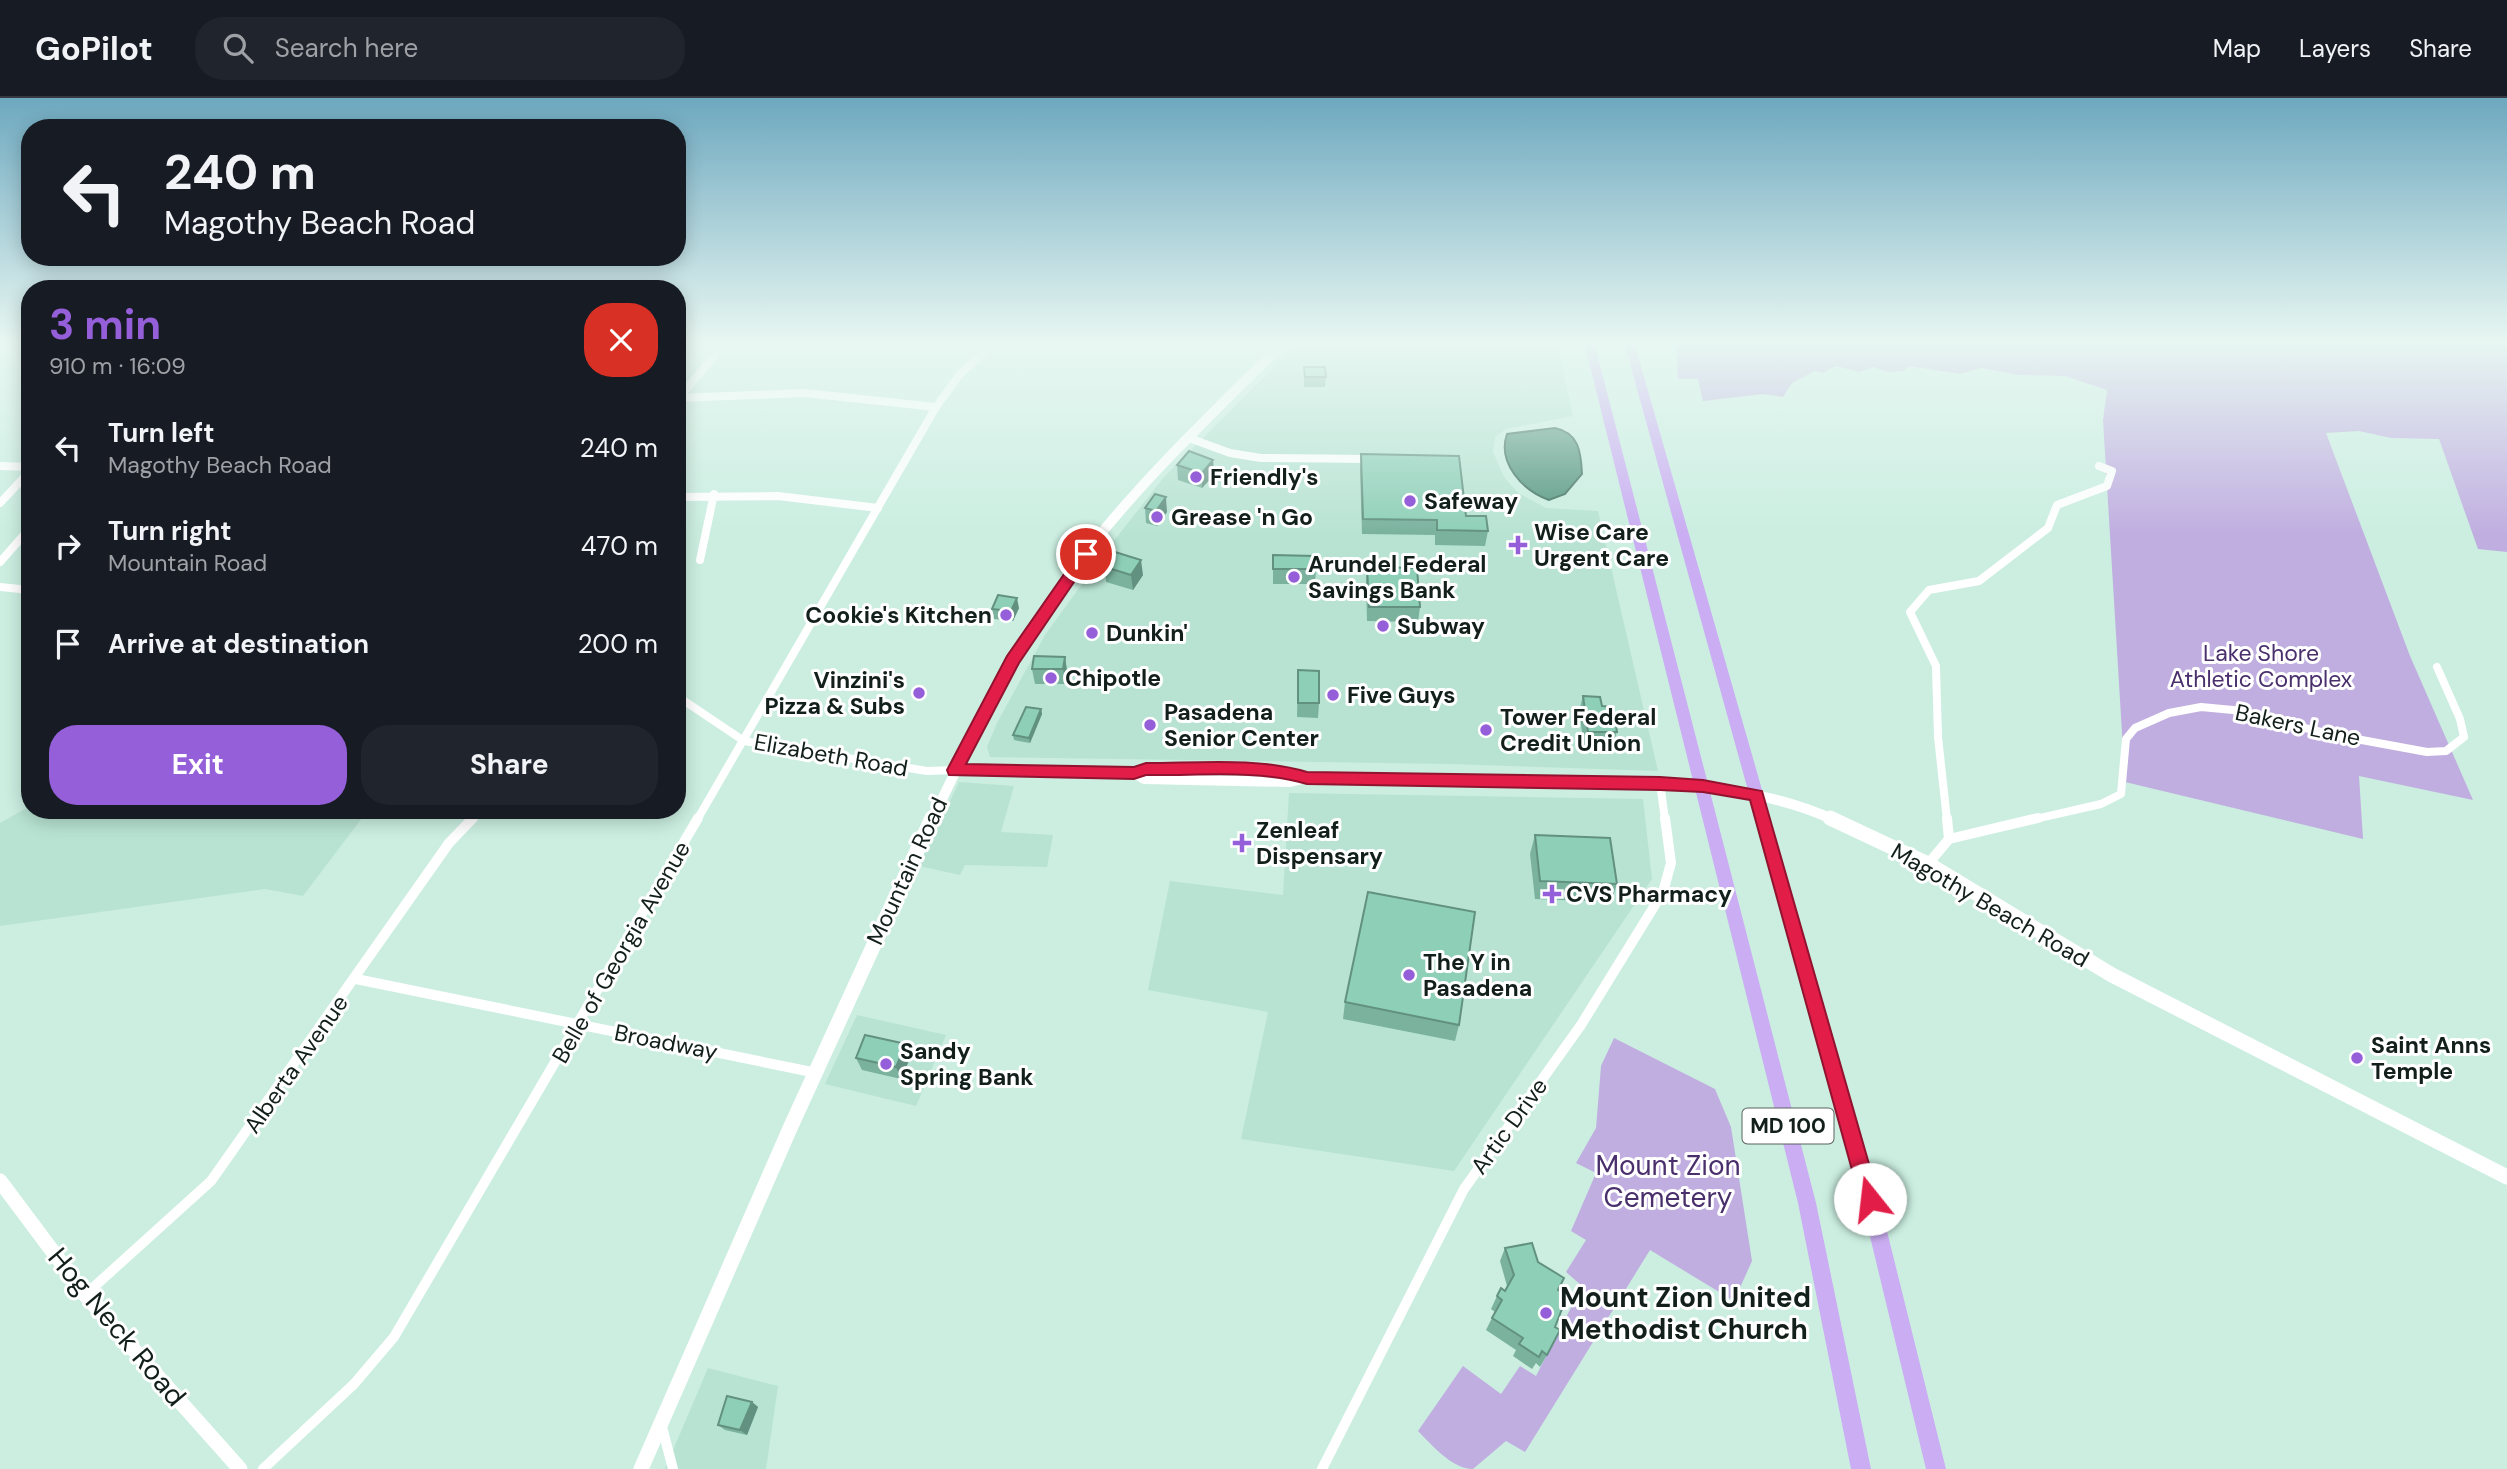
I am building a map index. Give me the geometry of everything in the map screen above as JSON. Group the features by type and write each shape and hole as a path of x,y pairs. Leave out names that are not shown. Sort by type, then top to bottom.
{"main road":[{"name":"Mountain Road","path":"641,1469 812,1072 955,770 1013,660 1070,574 1134,493 1221,406"},
{"name":"MD 100","path":"1605,406 1807,1203 1861,1469"},
{"name":"MD 100","path":"1647,406 1870,1199 1936,1467"},
{"name":"Magothy Beach Road","path":"955,770 1134,773 1144,779 1290,782 1307,778 1660,783 1703,786 1756,795 1814,811 1928,864 2112,975 2507,1177"},
{"name":"Hog Neck Road","path":"0,1181 85,1295 240,1469"}],"street":[{"path":"926,406 936,407"},
{"name":"Belle of Georgia Avenue","path":"263,1469 354,1384 394,1337 579,1025 936,407"},
{"path":"1189,438 1230,453 1261,458 1386,460"},
{"path":"0,466 21,468"},
{"path":"1928,864 1949,839 1938,737 1936,666 1910,612 1929,590 1979,581 2048,528 2057,505 2107,486 2112,471 2099,466"},
{"path":"0,503 21,479"},
{"path":"700,560 714,494"},
{"path":"686,496 787,494 878,508"},
{"path":"0,562 21,538"},
{"path":"0,587 21,589"},
{"name":"Bakers Lane","path":"1949,839 2101,804 2122,794 2126,739 2135,728 2151,719 2201,707 2233,710 2329,734 2427,752 2446,751 2464,737 2463,728 2443,690 2437,667"},
{"name":"Elizabeth Road","path":"686,702 744,741 927,771 955,770"},
{"name":"Artic Drive","path":"1322,1469 1464,1189 1581,1025 1663,891 1671,863 1660,783"},
{"name":"Alberta Avenue","path":"85,1295 188,1205 211,1181 356,979 449,843 472,819"},
{"name":"Broadway","path":"356,979 812,1072"},
{"path":"661,1422 673,1469"}],"shaded area":[{"path":"1235,406 1571,406 1573,416 1506,429 1495,437 1493,452 1504,477 1518,493 1546,508 1598,511 1658,771 1451,764 990,757 987,747 997,723 1045,635 1164,477"},
{"path":"1555,428 1574,439 1581,458 1582,474 1565,494 1549,500 1530,490 1514,475 1505,445 1507,434"},
{"path":"959,782 1014,786 1001,832 1053,835 1047,867 965,865 960,875 919,866"},
{"path":"1289,793 1643,799 1652,879 1454,1171 1241,1139 1268,1012 1148,990 1170,881 1283,895"},
{"path":"21,811 21,819 361,819 303,896 265,889 0,926 0,823"},
{"path":"857,1015 946,1035 916,1106 825,1084"},
{"path":"708,1368 778,1386 766,1469 665,1469"}],"green space":[{"name":"Lake Shore Athletic Complex","path":"2105,406 2507,406 2507,552 2478,549 2439,439 2391,438 2359,431 2326,433 2410,656 2473,800 2359,776 2363,839 2125,782 2103,420"},
{"name":"Mount Zion Cemetery","path":"1614,1038 1715,1089 1731,1127 1752,1261 1734,1301 1650,1250 1525,1452 1506,1441 1473,1469 1465,1468 1443,1455 1418,1431 1463,1366 1501,1394 1520,1366 1536,1376 1582,1286 1566,1272 1586,1240 1571,1231 1596,1173 1576,1163 1596,1128 1601,1066"}],"building":[{"path":"1189,451 1213,460 1202,473 1177,465"},
{"name":"Safeway","path":"1361,454 1459,456 1466,516 1486,516 1488,531 1437,530 1437,520 1363,519"},
{"path":"1155,494 1166,497 1156,511 1145,508"},
{"path":"1115,552 1141,560 1131,575 1105,567"},
{"path":"1273,555 1315,556 1316,569 1273,569"},
{"path":"1367,567 1417,568 1420,607 1369,607"},
{"path":"998,595 1017,598 1011,611 992,609"},
{"path":"1034,656 1065,657 1063,669 1032,669"},
{"path":"1298,670 1319,671 1319,703 1298,703"},
{"path":"1583,696 1600,697 1602,706 1613,707 1617,732 1588,732"},
{"path":"1026,707 1041,709 1029,738 1013,735"},
{"path":"1535,835 1610,838 1617,884 1540,881"},
{"name":"The Y in Pasadena","path":"1368,892 1475,912 1459,1025 1345,1002"},
{"path":"865,1035 906,1044 896,1067 856,1058"},
{"name":"Mount Zion United Methodist Church","path":"1532,1243 1538,1262 1564,1278 1558,1290 1567,1296 1555,1327 1560,1330 1547,1355 1542,1351 1539,1357 1519,1344 1523,1338 1492,1318 1502,1300 1497,1296 1501,1288 1505,1291 1514,1275 1505,1248"},
{"path":"727,1396 752,1402 740,1430 718,1425"}],"place":[{"name":"Friendly's","path":"1196,477"},
{"name":"Safeway","path":"1410,501"},
{"name":"Grease 'n Go","path":"1157,517"},
{"name":"Wise Care Urgent Care","path":"1518,545"},
{"name":"Arundel Federal Savings Bank","path":"1294,577"},
{"name":"Cookie's Kitchen","path":"1006,615"},
{"name":"Subway","path":"1383,626"},
{"name":"Dunkin'","path":"1092,633"},
{"name":"Chipotle","path":"1051,678"},
{"name":"Vinzini's Pizza & Subs","path":"919,693"},
{"name":"Five Guys","path":"1333,695"},
{"name":"Pasadena Senior Center","path":"1150,725"},
{"name":"Tower Federal Credit Union","path":"1486,730"},
{"name":"Zenleaf Dispensary","path":"1242,843"},
{"name":"CVS Pharmacy","path":"1552,894"},
{"name":"The Y in Pasadena","path":"1409,975"},
{"name":"Saint Anns Temple","path":"2357,1058"},
{"name":"Sandy Spring Bank","path":"886,1064"},
{"name":"Mount Zion United Methodist Church","path":"1546,1313"}],"route":[{"path":"1086,554 1013,660 955,770 1134,773 1146,769 1242,770 1290,773 1307,778 1660,783 1703,786 1756,795 1870,1199"}]}
